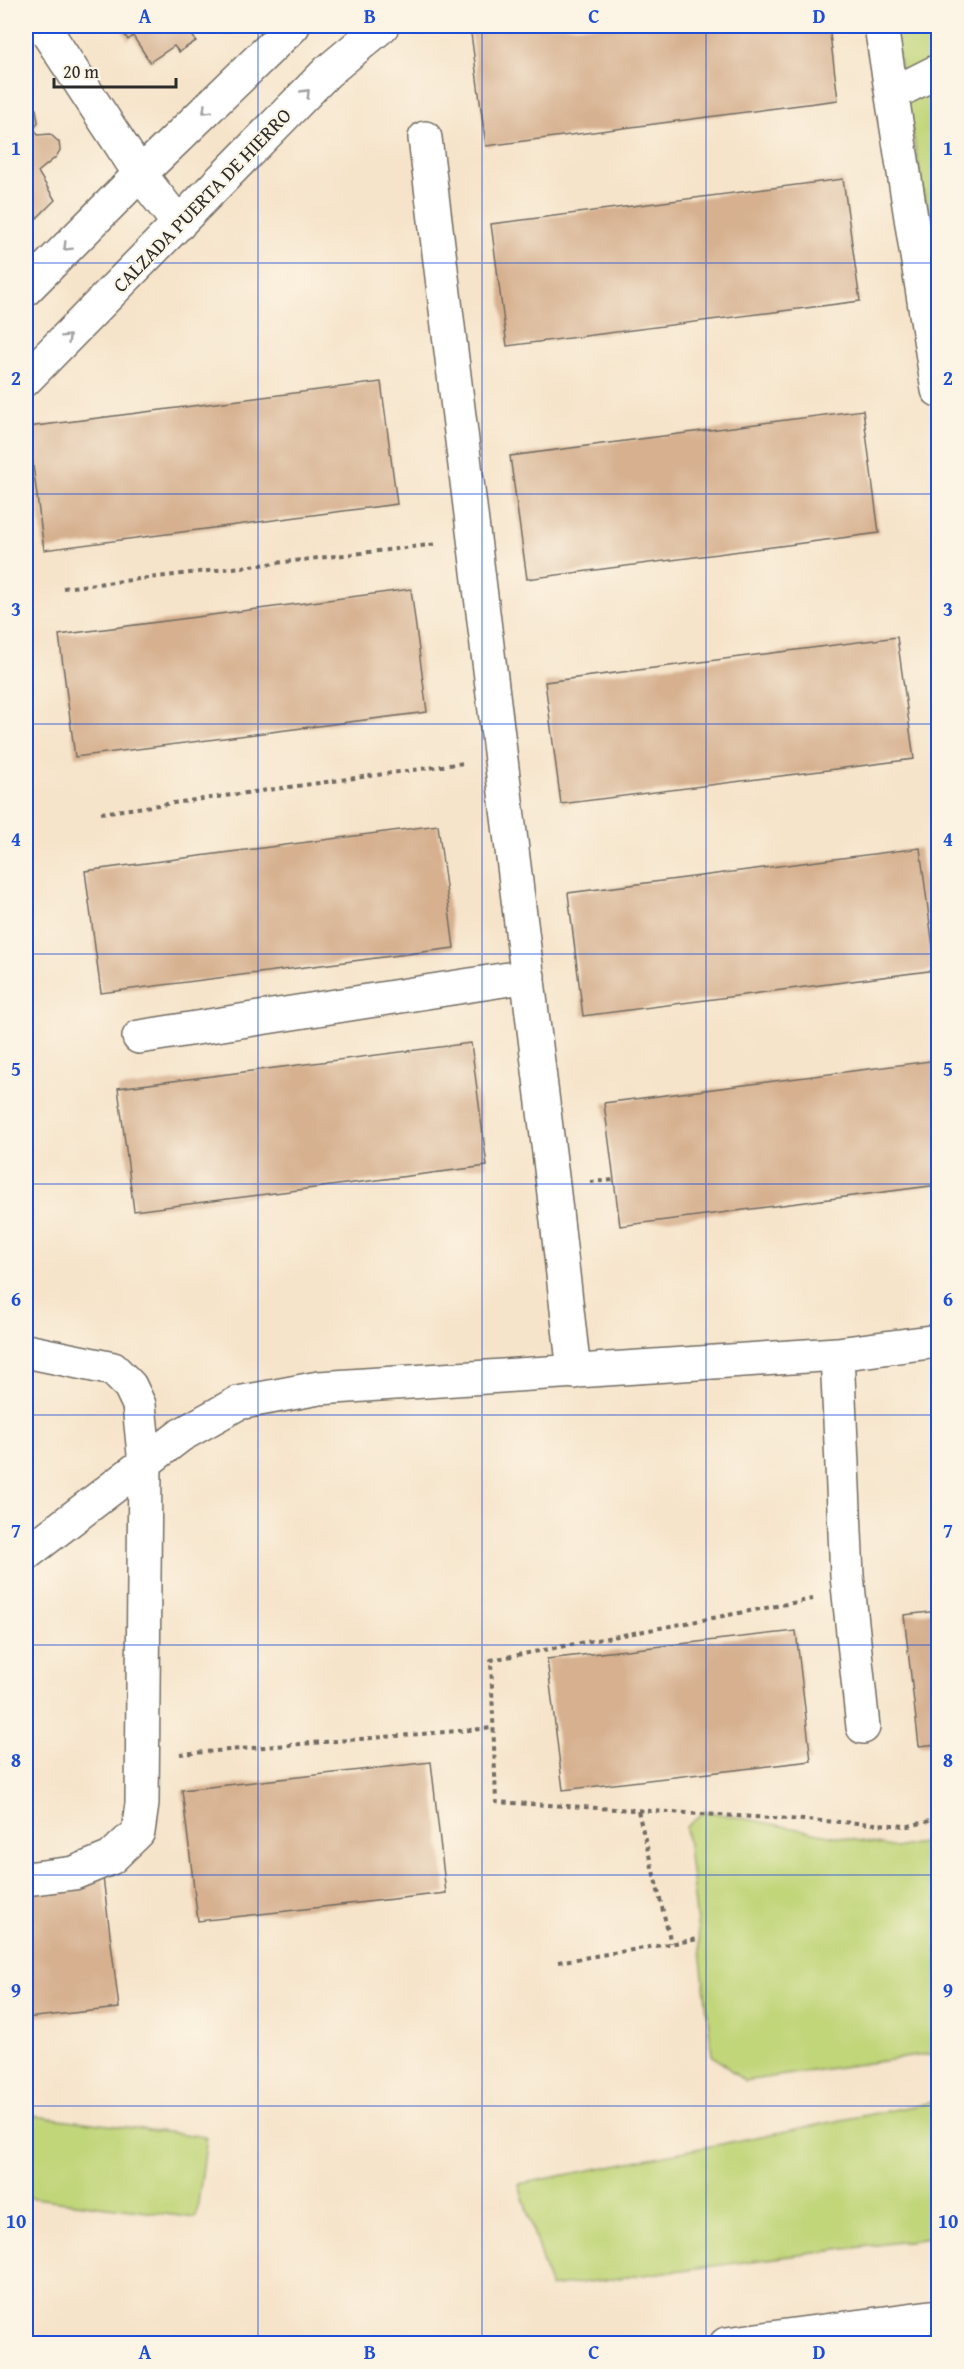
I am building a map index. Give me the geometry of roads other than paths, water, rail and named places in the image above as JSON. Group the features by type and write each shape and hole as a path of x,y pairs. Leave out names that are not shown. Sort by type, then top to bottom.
{"street":[{"path":"43,26 140,174 179,224"},
{"path":"26,289 140,174 293,26"},
{"name":"CALZADA PUERTA DE HIERRO","path":"26,379 327,72 382,26"},
{"path":"881,26 939,390"},
{"path":"892,94 939,71"},
{"path":"425,138 528,976 574,1372"},
{"path":"139,1037 528,976"},
{"path":"26,1554 181,1435 238,1403 319,1388 837,1354 939,1341"},
{"path":"26,1352 113,1369 130,1386 139,1405 146,1464 142,1804 138,1832 111,1858 102,1862 74,1873 26,1879"},
{"path":"837,1354 847,1576 863,1727"},
{"path":"726,2343 939,2316"}]}
